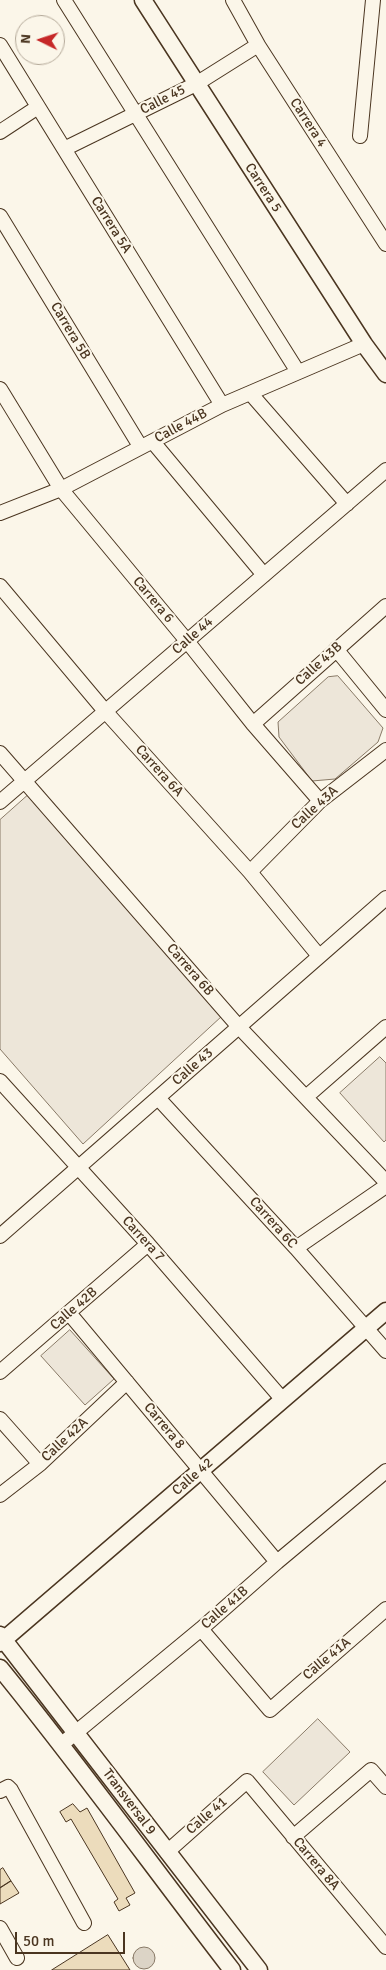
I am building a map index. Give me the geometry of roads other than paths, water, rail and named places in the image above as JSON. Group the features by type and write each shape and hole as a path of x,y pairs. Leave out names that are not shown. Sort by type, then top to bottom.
{"street":[{"path":"64,0 298,372"},
{"name":"Carrera 5","path":"144,0 364,344 384,366"},
{"name":"Carrera 4","path":"233,0 258,45 386,244"},
{"path":"360,136 373,0"},
{"name":"Calle 45","path":"64,149 196,84 258,45"},
{"name":"Carrera 5A","path":"0,46 222,405"},
{"path":"0,132 38,107"},
{"name":"Carrera 5B","path":"0,216 146,444 264,575"},
{"name":"Calle 44B","path":"0,513 61,489 222,405 364,344"},
{"name":"Carrera 6","path":"0,390 61,489 253,724 320,801"},
{"path":"251,394 347,504"},
{"name":"Calle 44","path":"0,802 386,470"},
{"name":"Carrera 6A","path":"0,586 106,711 250,872 319,956"},
{"name":"Calle 43B","path":"253,724 386,606"},
{"path":"336,649 386,710"},
{"name":"Calle 43A","path":"250,872 320,801 386,750"},
{"name":"Carrera 6B","path":"0,753 239,1027 386,1182"},
{"name":"Calle 43","path":"0,1236 386,898"},
{"path":"306,1097 386,1027"},
{"name":"Carrera 7","path":"0,1081 5,1096 78,1167 148,1244 283,1400"},
{"name":"Carrera 6C","path":"158,1098 296,1248 386,1351"},
{"path":"296,1248 386,1186"},
{"name":"Calle 42B","path":"0,1372 148,1244"},
{"name":"Calle 42","path":"1,1639 386,1311"},
{"name":"Carrera 8","path":"70,1313 277,1562"},
{"name":"Calle 42A","path":"0,1495 40,1464 127,1382"},
{"path":"0,1419 40,1464"},
{"name":"Calle 41B","path":"62,1744 386,1471"},
{"name":"Calle 41A","path":"200,1629 270,1710 385,1612"},
{"name":"Transversal 9","path":"1,1639 76,1733 258,1970"},
{"name":"Transversal 9","path":"0,1668 62,1744 230,1969"},
{"path":"293,1837 371,1770 386,1787"},
{"name":"Calle 41","path":"167,1852 247,1781"},
{"name":"Carrera 8A","path":"247,1781 386,1947"},
{"path":"0,1791 8,1787 11,1790 84,1923"},
{"path":"175,1896 192,1884"},
{"path":"0,1928 17,1958"}]}
